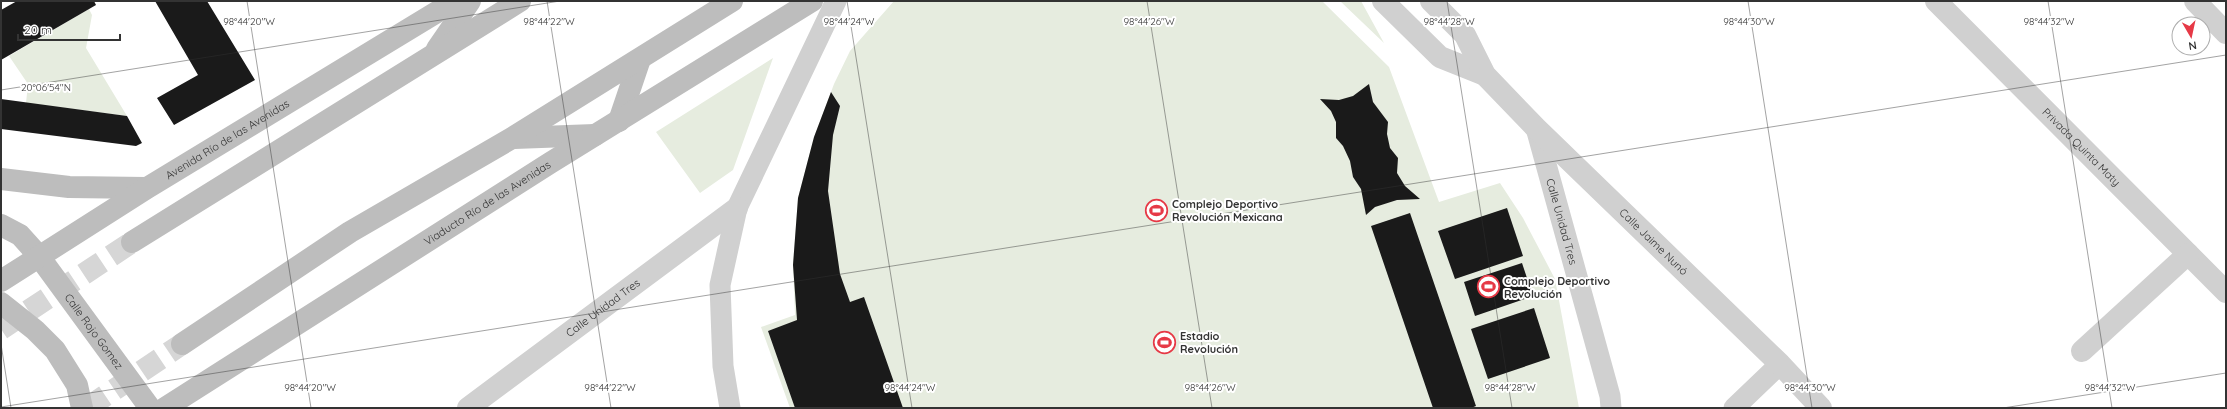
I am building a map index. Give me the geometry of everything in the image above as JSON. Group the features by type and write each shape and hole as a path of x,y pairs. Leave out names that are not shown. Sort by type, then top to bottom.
{"main road":[{"name":"Avenida Río de las Avenidas","path":"1,281 38,255 455,1"},
{"path":"431,57 470,1"},
{"path":"132,242 520,1"},
{"path":"182,344 350,232 512,138 732,1"},
{"name":"Viaducto Río de las Avenidas","path":"165,408 812,1"},
{"path":"619,121 640,59"},
{"path":"512,138 597,135"},
{"path":"1,178 69,188 147,188"},
{"name":"Calle Rojo Gomez","path":"1,224 20,235 38,255 150,408"},
{"path":"1,303 35,330 55,350 77,385 82,408"}],"street":[{"name":"Calle Jaime Nunó","path":"1382,1 1440,57 1485,75"},
{"name":"Calle Jaime Nunó","path":"1431,1 1465,35 1485,75 1536,128 1780,364 1821,408"},
{"name":"Privada Quinta Maty","path":"1936,1 2226,292"},
{"path":"2195,1 2226,33"},
{"name":"Calle Unidad Tres","path":"468,408 737,208"},
{"path":"2082,351 2188,254"}],"lane":[{"name":"Calle Unidad Tres","path":"730,408 724,366 720,284 737,208 836,1"},
{"name":"Calle Unidad Tres","path":"1536,128 1583,295 1610,396 1611,408"},
{"path":"1734,408 1780,364"}],"shaded area":[{"name":"Complejo Deportivo Revolución Mexicana","path":"894,1 1322,1 1389,67 1439,202 1500,183 1523,218 1555,279 1579,408 790,408 761,327 795,315 793,265 798,198 814,137 834,84 850,51"},
{"path":"1340,1 1361,1 1384,43"},
{"path":"89,9 92,15 86,48 127,116 26,103 28,84 9,56"},
{"path":"773,58 733,170 700,193 656,132"}],"building":[{"path":"17,1 94,1 96,5 1,60 1,10"},
{"path":"155,1 207,1 255,80 174,125 157,98 198,75"},
{"path":"1369,84 1373,102 1388,122 1387,134 1390,148 1398,158 1397,173 1405,186 1420,199 1397,200 1375,207 1366,215 1361,189 1353,177 1350,161 1343,146 1336,138 1336,122 1331,111 1320,99 1339,100 1353,96"},
{"path":"831,92 840,106 833,135 828,191 840,274 850,302 864,297 903,408 795,408 768,331 797,320 793,265 798,198 814,137"},
{"path":"1,99 127,116 142,143 136,146 1,129"},
{"path":"1507,208 1523,256 1455,279 1438,231"},
{"path":"1410,213 1476,406 1471,408 1433,408 1371,226"},
{"path":"1522,263 1533,296 1475,316 1464,282"},
{"path":"1534,308 1550,358 1488,379 1471,329"}],"tunnel":[{"path":"1,329 132,242"},
{"path":"87,408 182,344"}],"place":[{"name":"Complejo Deportivo Revolución Mexicana","path":"1157,210"},
{"name":"Complejo Deportivo Revolución","path":"1489,287"},
{"name":"Estadio Revolución","path":"1165,342"}]}
